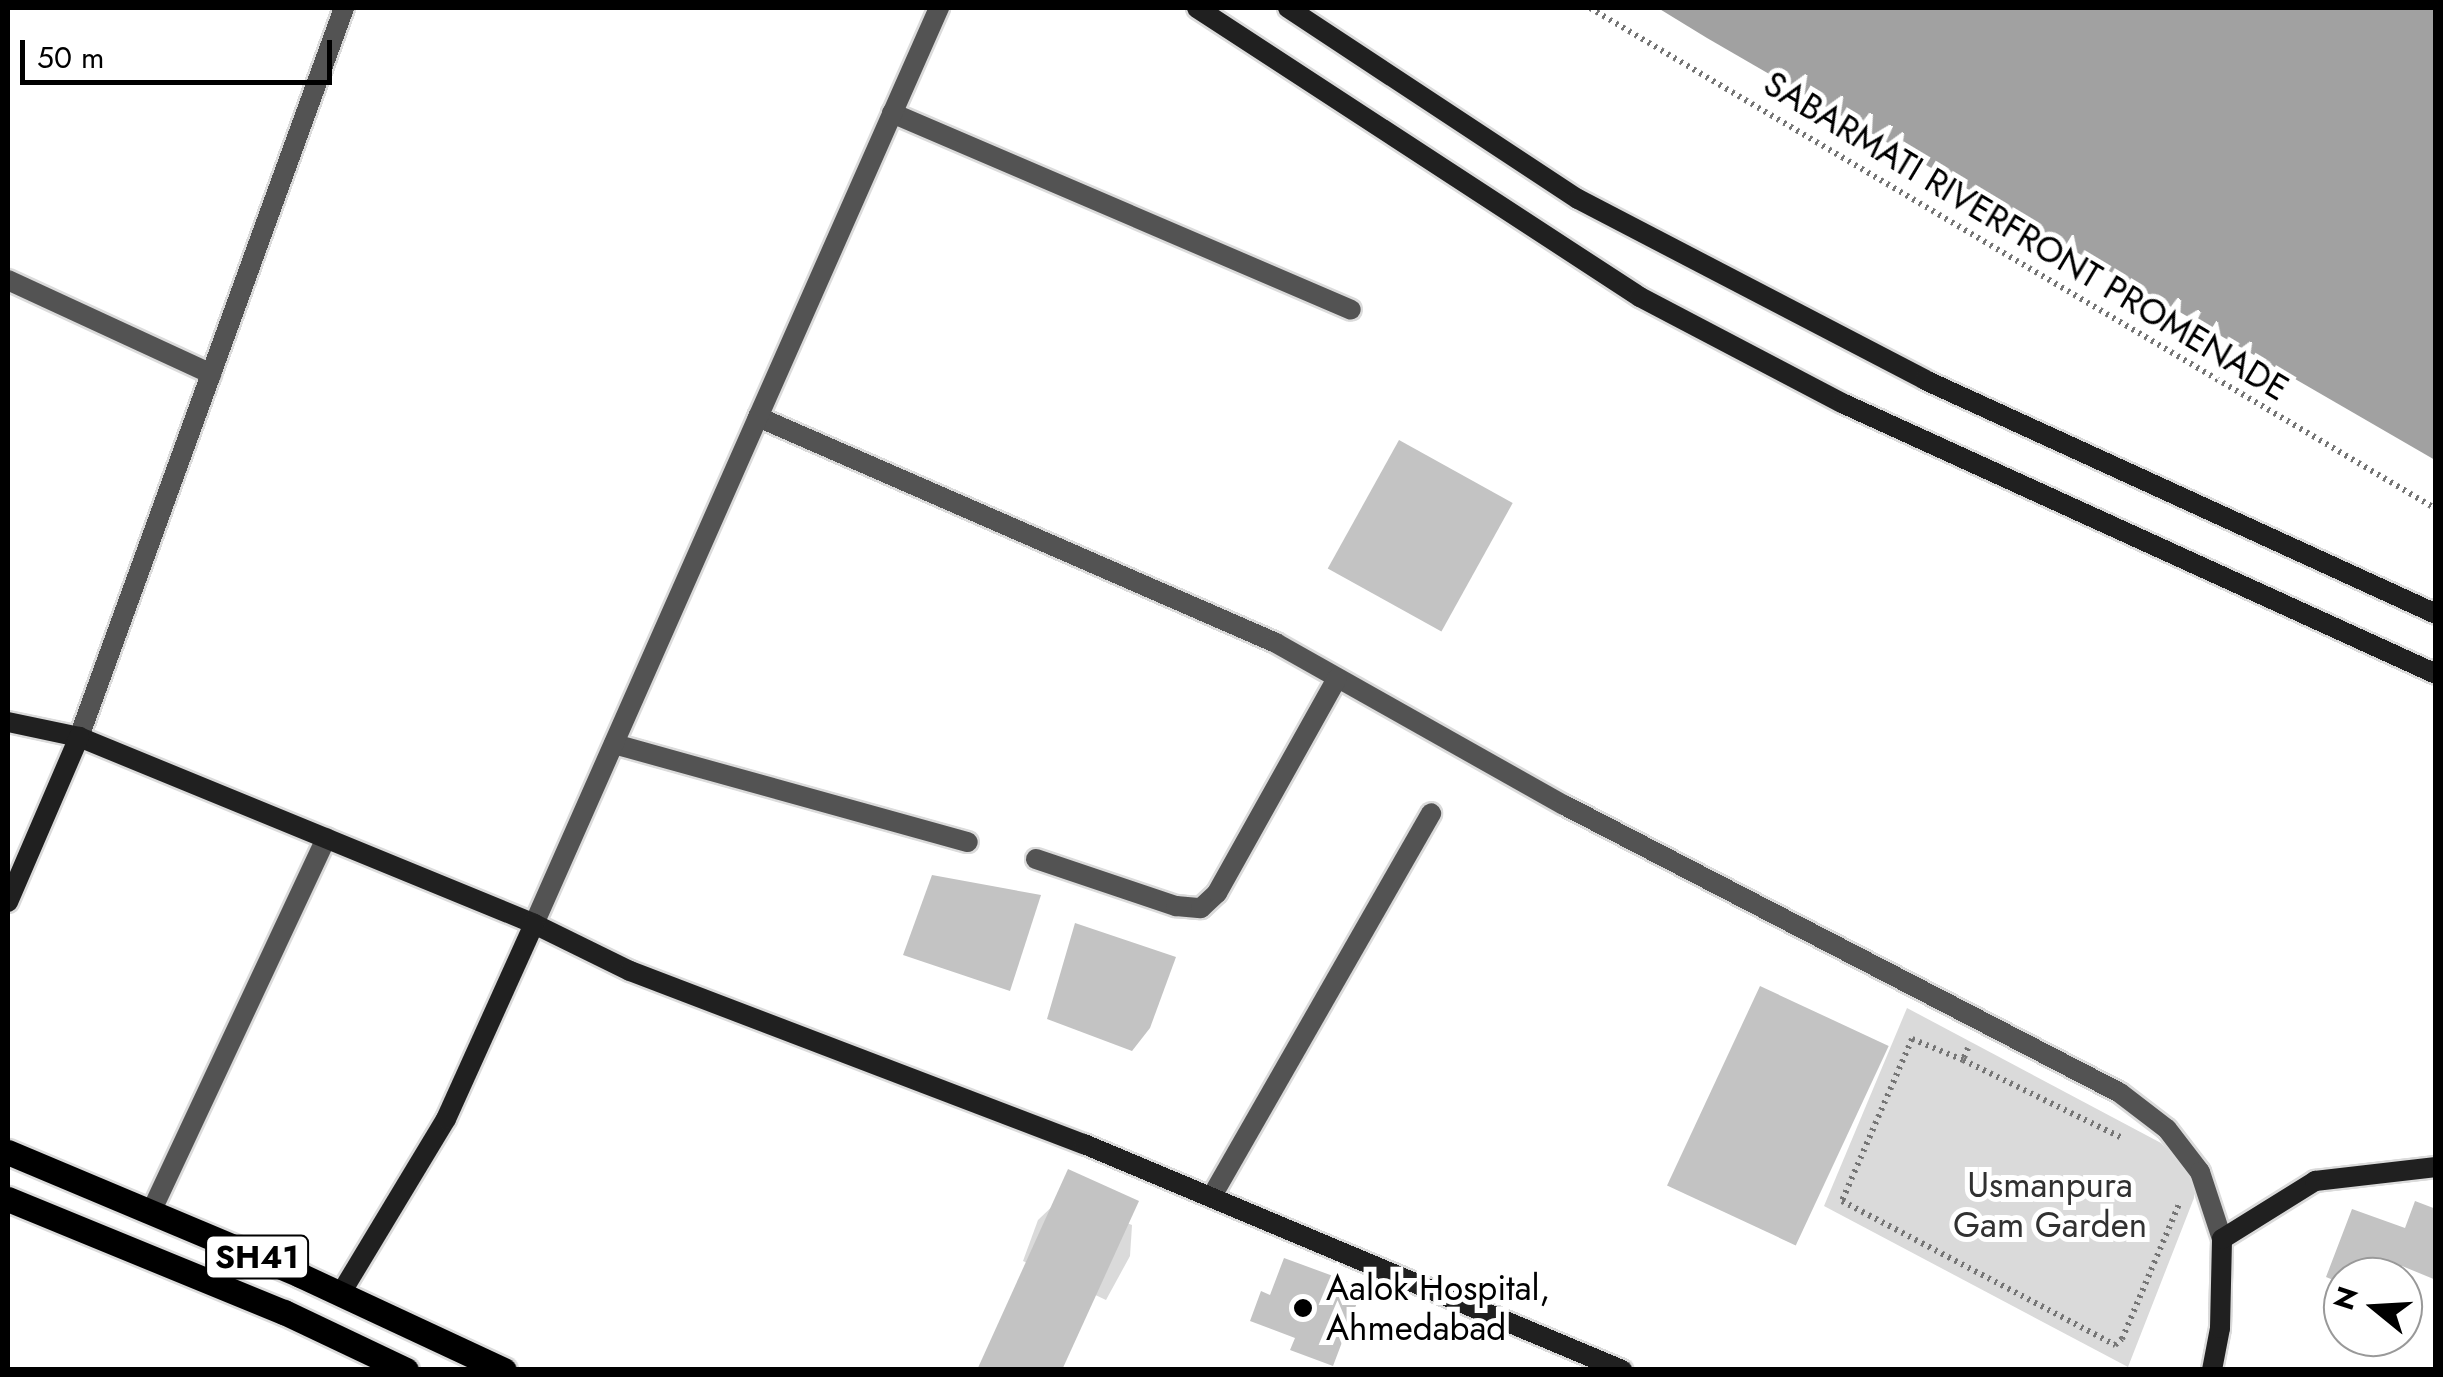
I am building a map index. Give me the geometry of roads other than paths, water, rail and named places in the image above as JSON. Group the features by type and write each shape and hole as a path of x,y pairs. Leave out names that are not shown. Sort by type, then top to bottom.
{"main road":[{"path":"1198,8 1640,297 1860,412 2436,674"},
{"path":"1288,8 1578,199 1925,380 2436,614"},
{"path":"8,722 79,738 534,924 630,971 1212,1196 1622,1370"},
{"path":"8,902 79,738"},
{"path":"341,1293 446,1119 534,924"},
{"name":"SH41","path":"8,1152 341,1293 504,1370"},
{"path":"2212,1370 2220,1328 2222,1239 2316,1181 2436,1167"},
{"path":"8,1199 284,1312 406,1370"}],"street":[{"path":"79,738 344,8"},
{"path":"534,924 939,8"},
{"path":"892,114 1352,310"},
{"path":"8,280 211,374"},
{"path":"758,417 1276,643 1564,805 2120,1093 2167,1130 2200,1172 2222,1239"},
{"path":"1036,859 1176,906 1201,908 1217,893 1337,678"},
{"path":"614,744 968,842"},
{"path":"1212,1196 1431,813"},
{"path":"152,1212 326,838"}],"place":[{"name":"Aalok Hospital, Ahmedabad","path":"1303,1308"}],"park label":[{"name":"Usmanpura Gam Garden","path":"2050,1205"}]}
